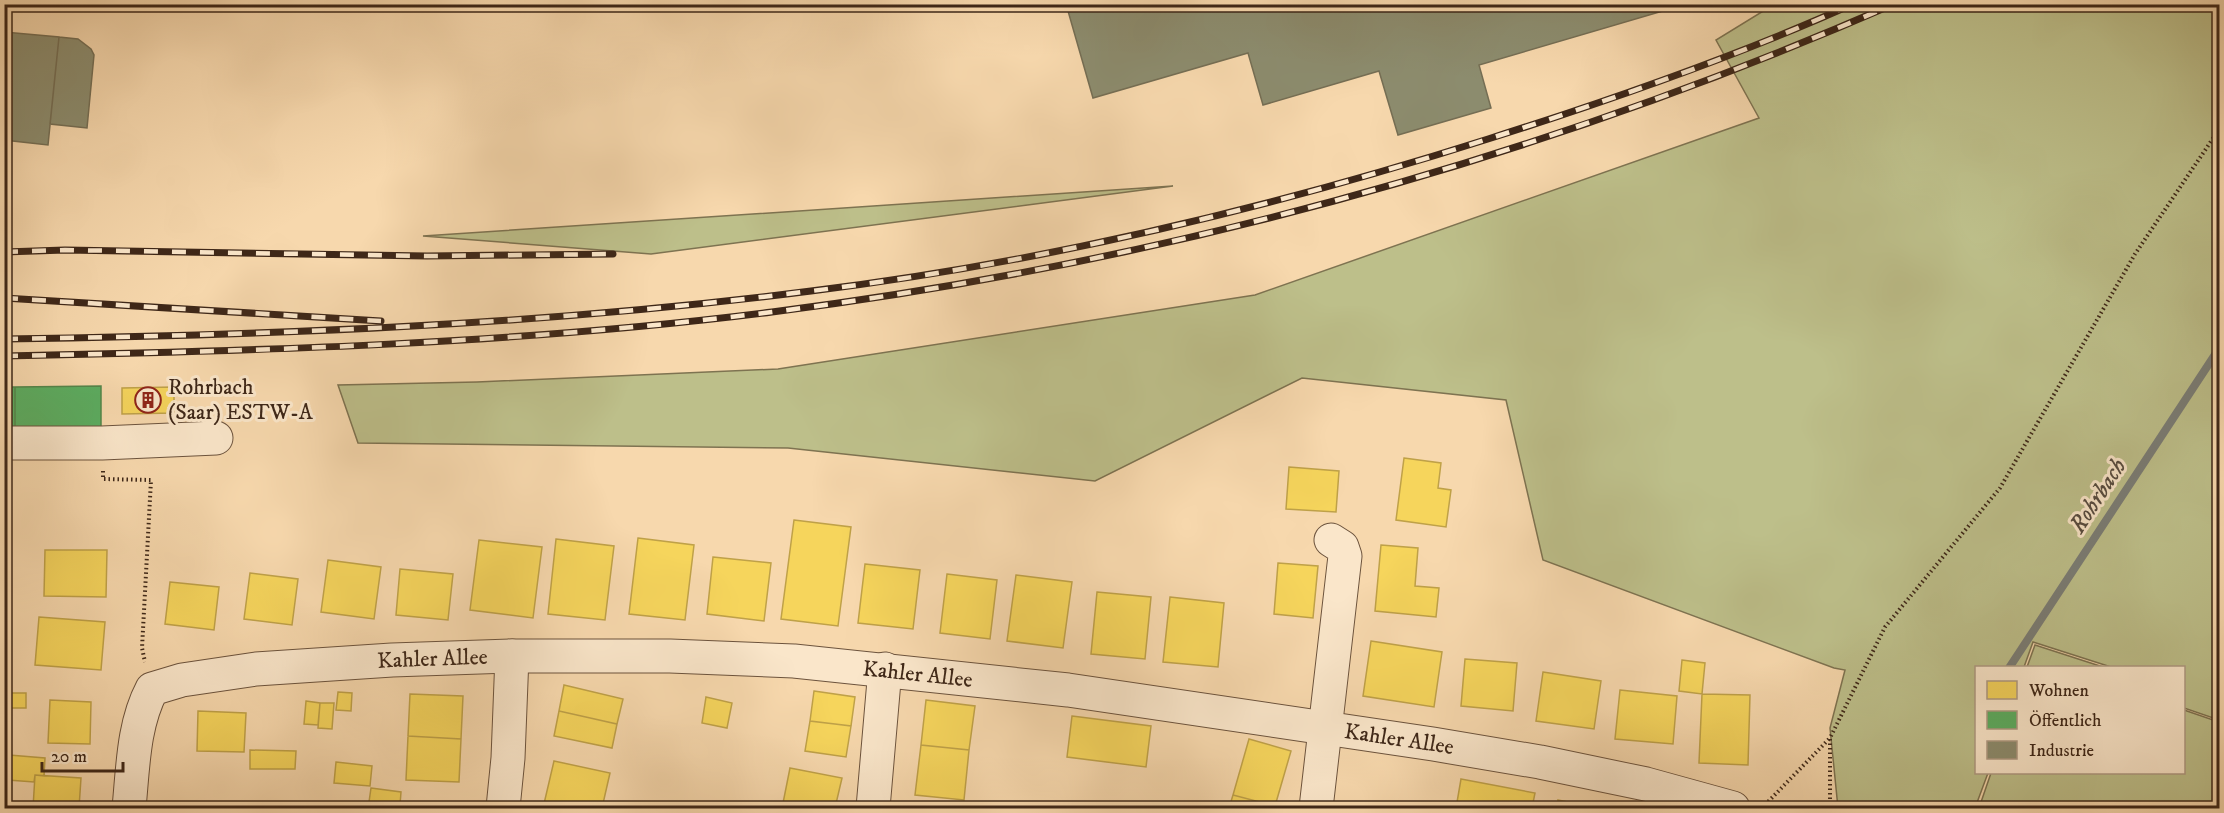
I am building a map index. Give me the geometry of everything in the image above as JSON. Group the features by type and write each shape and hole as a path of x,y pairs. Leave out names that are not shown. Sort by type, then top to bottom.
{"street":[{"path":"4,443 102,443 216,438"},
{"path":"1316,808 1345,556 1342,547 1331,540"},
{"path":"503,808 508,758 512,656"},
{"name":"Kahler Allee","path":"152,689 182,680 256,669 392,660 512,656 670,656 794,661 1068,690 1433,744 1540,762 1646,784 1733,808"},
{"path":"873,808 885,669"},
{"path":"129,808 135,745 142,707 152,689"}],"path":[{"path":"1761,808 1830,738 1885,627 2000,488 2135,254 2220,128"},
{"path":"102,443 103,479 151,480 142,648 152,689"},
{"path":"1830,738 1830,808"}],"green space":[{"path":"1773,5 2219,5 2219,720 2185,708 2185,666 2108,666 2033,642 2024,666 1975,666 1975,774 1988,774 1975,808 1838,808 1830,728 1845,670 1834,668 1543,560 1506,400 1302,378 1095,481 788,448 358,443 338,385 477,382 778,369 1255,295 1759,118 1716,40"},
{"path":"1173,186 651,254 423,236"},
{"path":"2035,645 2100,666 2027,666"},
{"path":"2185,710 2219,722 2219,808 1979,808 1991,774 2185,774"}],"building: Wohnen":[{"name":"Rohrbach (Saar) ESTW-A","path":"174,387 174,413 122,414 122,388"},
{"path":"1404,458 1441,463 1438,488 1451,490 1446,527 1396,520"},
{"path":"1289,467 1339,471 1336,512 1286,509"},
{"path":"794,520 851,527 838,626 781,619"},
{"path":"638,538 694,545 685,620 629,614"},
{"path":"556,539 614,546 605,620 548,614"},
{"path":"479,540 542,547 533,618 470,610"},
{"path":"1381,545 1418,548 1415,586 1439,588 1436,617 1375,611"},
{"path":"45,550 107,550 106,597 44,596"},
{"path":"713,557 771,563 764,621 707,614"},
{"path":"328,560 381,567 374,619 321,612"},
{"path":"1278,563 1318,566 1313,618 1274,614"},
{"path":"865,564 920,570 913,629 858,623"},
{"path":"400,569 453,574 448,620 396,615"},
{"path":"250,573 298,579 292,625 244,619"},
{"path":"947,574 997,580 990,639 940,633"},
{"path":"1016,575 1072,582 1063,648 1007,641"},
{"path":"170,582 219,587 214,630 165,624"},
{"path":"1097,592 1151,597 1145,659 1091,654"},
{"path":"1170,597 1224,603 1218,667 1163,662"},
{"path":"39,617 105,622 101,670 35,665"},
{"path":"1371,641 1442,652 1434,707 1363,696"},
{"path":"1465,659 1517,663 1513,711 1461,706"},
{"path":"1682,660 1705,663 1702,694 1679,691"},
{"path":"1543,672 1601,681 1594,729 1536,721"},
{"path":"564,685 623,699 617,724 559,711"},
{"path":"1620,690 1677,696 1673,744 1615,739"},
{"path":"814,691 855,697 851,726 810,721"},
{"path":"338,692 352,693 351,711 336,710"},
{"path":"9,693 26,693 26,708 9,708"},
{"path":"410,694 463,696 461,739 408,736"},
{"path":"1702,694 1750,695 1748,765 1699,763"},
{"path":"706,697 732,703 727,728 702,723"},
{"path":"50,700 91,702 90,744 48,743"},
{"path":"926,700 975,706 969,750 921,745"},
{"path":"306,701 320,703 318,725 304,724"},
{"path":"320,703 334,703 332,729 318,728"},
{"path":"198,711 246,713 244,752 197,751"},
{"path":"559,711 617,724 612,748 554,736"},
{"path":"1072,716 1151,726 1146,767 1067,757"},
{"path":"810,721 851,726 846,757 805,751"},
{"path":"408,736 461,739 459,782 406,780"},
{"path":"1249,739 1291,751 1275,806 1233,795"},
{"path":"921,745 969,750 964,800 915,795"},
{"path":"250,750 296,751 295,769 250,769"},
{"path":"9,755 45,758 44,776 35,775 34,782 8,780"},
{"path":"554,761 610,773 602,808 543,808"},
{"path":"336,762 372,766 370,786 334,783"},
{"path":"790,768 842,778 835,808 782,808"},
{"path":"35,775 81,778 79,808 33,808"},
{"path":"1461,779 1535,793 1532,808 1456,808"},
{"path":"371,788 401,792 400,805 369,802"},
{"path":"1233,795 1275,806 1274,808 1229,808"},
{"path":"1558,800 1598,808 1557,808"},
{"path":"406,802 454,808 406,808"}],"building: Öffentlich":[{"path":"101,386 101,430 15,431 15,387"},
{"path":"4,387 15,387 15,431 4,431"}],"building: Industrie":[{"path":"1066,4 1672,4 1673,8 1479,65 1491,108 1398,135 1379,71 1263,105 1248,53 1093,98"},
{"path":"4,32 59,37 48,145 4,140"},
{"path":"59,37 78,39 91,49 94,55 87,128 50,124"}],"waterway":[{"name":"Rohrbach","path":"2010,666 2220,347"}],"railway":[{"path":"4,339 206,335 509,320 710,303 897,279 982,265 1153,231 1322,188 1405,164 1534,124 1672,77 1853,4"},
{"path":"4,356 197,352 389,344 581,332 772,312 917,291 1060,265 1203,234 1344,198 1484,157 1622,111 1759,60 1894,4"},
{"path":"4,252 65,250 427,256 613,254"},
{"path":"4,298 381,321"}],"place":[{"name":"Rohrbach (Saar) ESTW-A","path":"148,400"}]}
